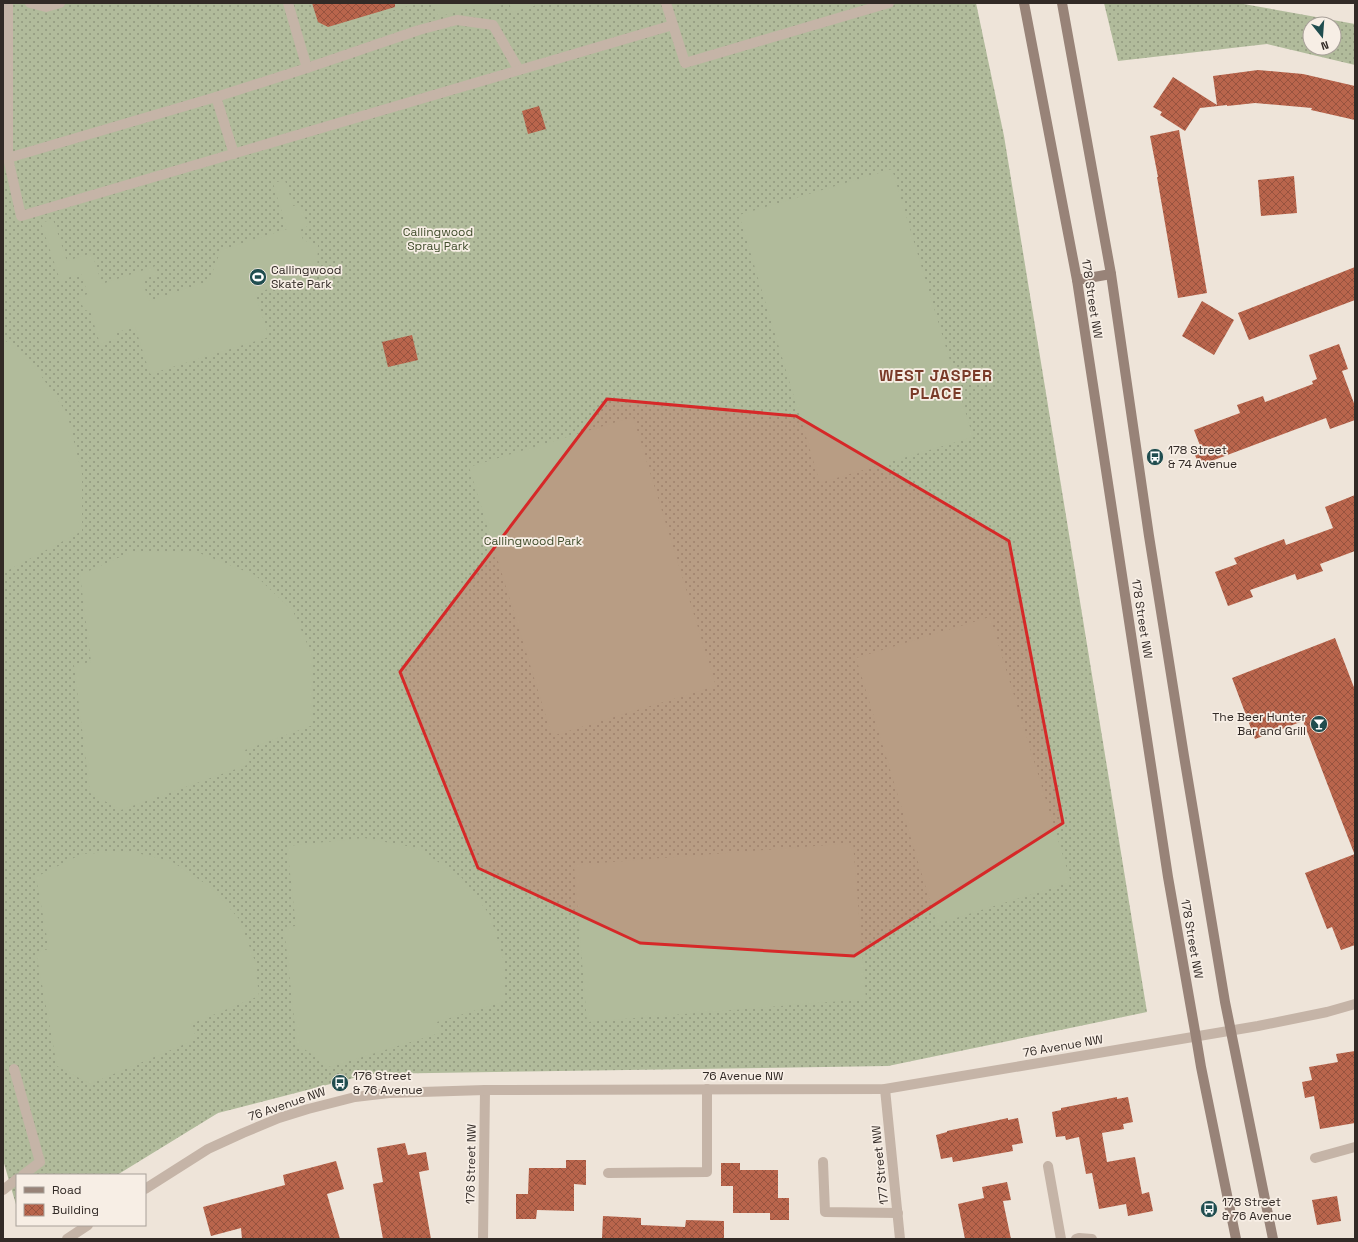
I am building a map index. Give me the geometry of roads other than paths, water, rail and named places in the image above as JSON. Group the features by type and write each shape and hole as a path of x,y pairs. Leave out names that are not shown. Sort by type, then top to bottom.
{"main road":[{"name":"178 Street NW","path":"1024,3 1077,280 1168,877 1196,1036 1200,1067 1236,1239"},
{"name":"178 Street NW","path":"1062,3 1111,274 1180,733 1231,1030 1273,1239"},
{"path":"1077,280 1111,274"}],"street":[{"path":"8,3 8,158 21,216 673,25"},
{"path":"30,3 46,7 60,3"},
{"path":"288,3 307,68"},
{"path":"666,3 685,63 889,3"},
{"path":"8,158 216,97 419,30 458,20 493,25 519,70"},
{"path":"216,97 234,154"},
{"name":"76 Avenue NW","path":"146,1187 208,1150 272,1121 308,1109 355,1097 389,1093 485,1090 885,1089 1258,1026 1319,1014 1355,1004"},
{"path":"14,1069 40,1162 24,1174"},
{"path":"608,1173 707,1172 707,1089"},
{"name":"177 Street NW","path":"885,1089 900,1239"},
{"name":"176 Street NW","path":"483,1239 485,1090"},
{"path":"1315,1158 1355,1147"},
{"path":"823,1162 825,1212 898,1213"},
{"path":"1048,1166 1061,1239"},
{"path":"3,1190 16,1180"},
{"path":"67,1239 86,1226"},
{"path":"1076,1239 1092,1239"}],"place":[{"name":"Callingwood Skate Park","path":"258,277"},
{"name":"178 Street & 74 Avenue","path":"1155,457"},
{"name":"The Beer Hunter Bar and Grill","path":"1319,724"},
{"name":"176 Street & 76 Avenue","path":"340,1083"},
{"name":"178 Street & 76 Avenue","path":"1209,1209"}],"district":[{"name":"WEST JASPER PLACE","path":"936,384"}],"park label":[{"name":"Callingwood Spray Park","path":"438,239"},
{"name":"Callingwood Park","path":"533,541"}]}
